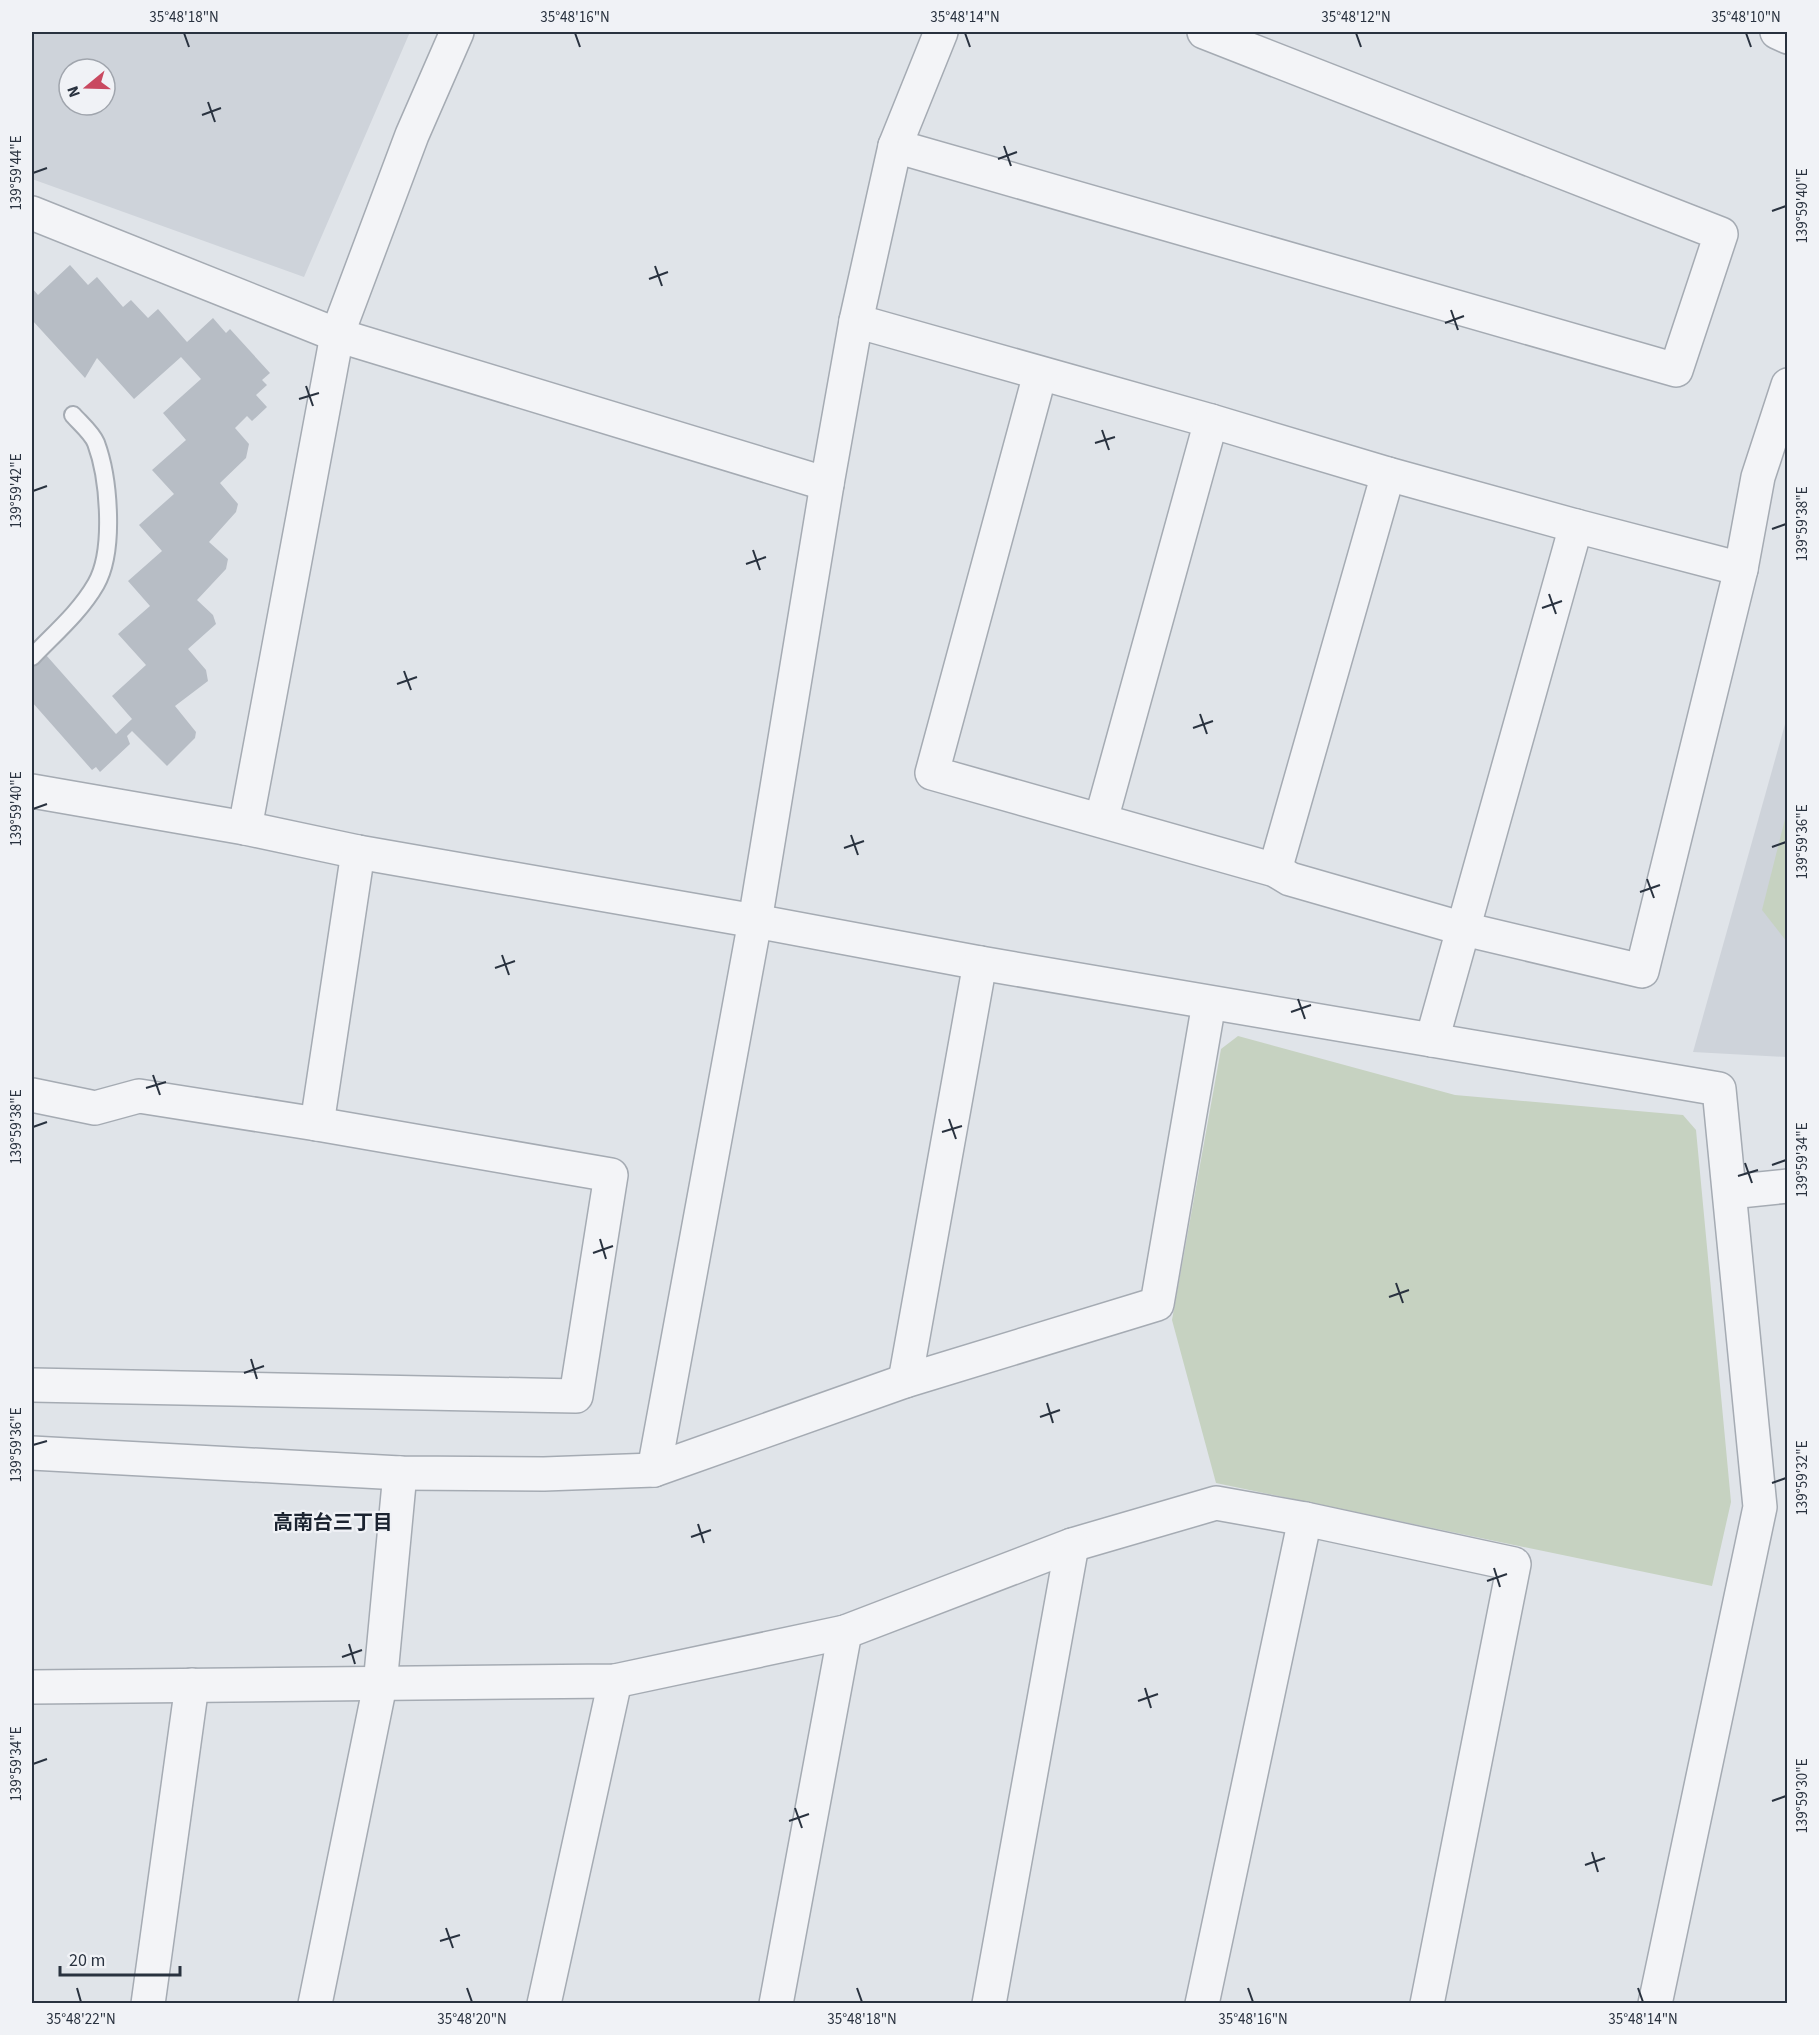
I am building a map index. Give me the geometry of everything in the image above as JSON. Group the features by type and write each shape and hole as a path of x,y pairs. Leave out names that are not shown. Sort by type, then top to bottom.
{"street":[{"path":"244,828 337,335 412,135 457,32"},
{"path":"654,1470 755,921 826,484 856,321 895,146 941,32"},
{"path":"895,146 1676,370 1721,234 1204,32"},
{"path":"1776,32 1788,37"},
{"path":"32,213 337,335 826,484"},
{"path":"856,321 1211,421 1388,474 1576,526 1741,568"},
{"path":"1040,374 932,773 1275,870 1290,879 1464,929 1642,971 1741,568 1758,477 1788,385"},
{"path":"1101,820 1211,421"},
{"path":"1275,870 1388,474"},
{"path":"1432,1040 1576,526"},
{"path":"32,791 244,828 358,852 755,921 980,963 1719,1089 1730,1192 1774,1510 1655,2004"},
{"path":"317,1124 358,852"},
{"path":"905,1381 980,963"},
{"path":"32,1453 400,1473 654,1470 905,1381 1157,1304 1209,1003"},
{"path":"32,1095 95,1108 139,1096 611,1175 576,1396 32,1385"},
{"path":"1730,1192 1788,1186"},
{"path":"315,2004 380,1685 400,1473"},
{"path":"32,1687 615,1681 845,1632 1072,1545 1216,1503 1305,1519 1514,1564 1427,2004"},
{"path":"1202,2004 1305,1519"},
{"path":"989,2004 1072,1545"},
{"path":"776,2004 845,1632"},
{"path":"544,2004 615,1681"},
{"path":"148,2004 192,1684"}],"lane":[{"path":"32,657 83,605 98,581 106,554 108,502 96,441 73,415"}],"shaded area":[{"path":"32,32 410,32 304,277 32,179"},
{"path":"1787,717 1787,1057 1693,1052"}],"green space":[{"path":"1787,811 1788,942 1762,910"},
{"path":"1238,1036 1455,1095 1683,1115 1696,1130 1731,1502 1712,1586 1216,1483 1172,1320 1221,1049"}],"building":[{"path":"70,265 88,285 97,277 123,307 131,300 148,318 158,309 187,342 213,318 226,333 230,329 270,373 262,380 267,385 256,395 267,407 252,421 247,416 235,428 249,444 246,458 220,483 238,504 236,512 209,542 228,559 226,569 197,600 213,615 216,624 188,649 206,670 208,681 175,706 196,732 195,738 167,766 132,731 127,736 130,744 100,772 96,767 92,770 32,702 32,667 46,655 116,734 132,719 112,696 146,665 118,634 150,606 128,581 162,551 139,525 174,494 152,470 186,440 163,413 201,379 181,357 134,399 97,358 85,378 32,320 32,288 38,295"}],"district":[{"name":"高南台三丁目","path":"333,1523"}]}
